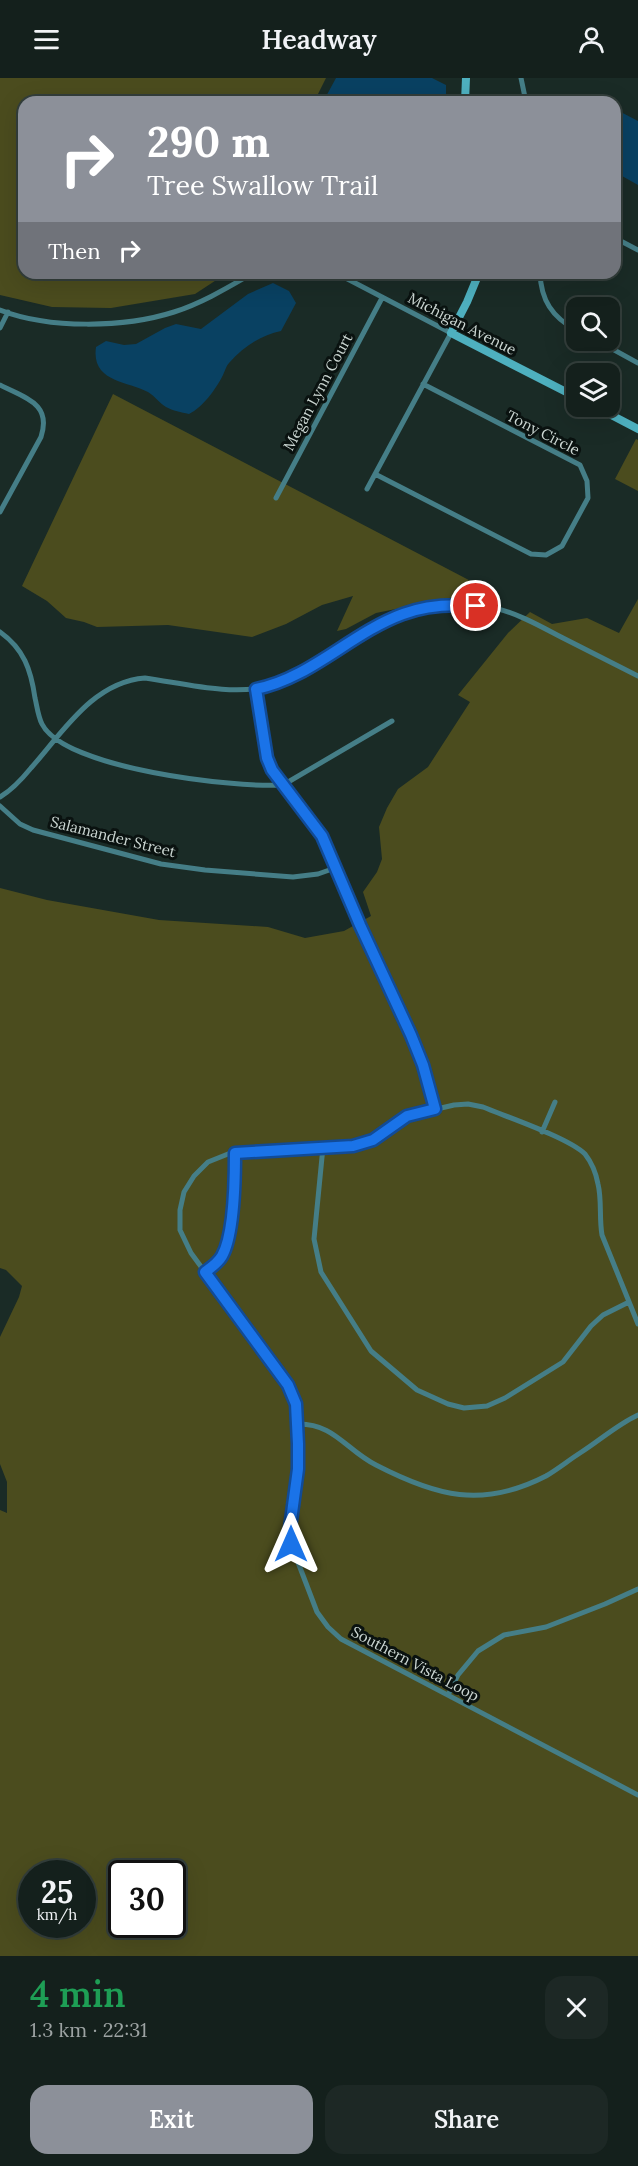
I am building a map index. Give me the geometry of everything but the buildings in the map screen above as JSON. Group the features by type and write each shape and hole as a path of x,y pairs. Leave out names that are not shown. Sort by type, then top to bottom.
{"street":[{"path":"465,96 466,78"},
{"path":"521,78 525,96"},
{"path":"621,241 638,250"},
{"path":"0,309 70,324 95,325 140,320 196,304 243,279"},
{"name":"Michigan Avenue","path":"347,279 566,392"},
{"path":"367,489 451,333 477,279"},
{"path":"540,279 540,291 551,310 566,324"},
{"name":"Megan Lynn Court","path":"276,498 382,298"},
{"path":"0,328 8,312"},
{"path":"616,351 638,363"},
{"name":"Tony Circle","path":"375,474 531,554 546,555 562,546 588,498 587,481 580,465 423,384"},
{"path":"0,385 32,402 41,410 45,425 41,437 0,512"},
{"path":"615,417 638,429"},
{"path":"0,797 22,778 88,703 101,692 131,679 145,678 224,690 243,691 274,685 403,614 428,608 458,604 494,608 530,621 638,676"},
{"path":"0,632 24,656 31,673 42,725 56,740 63,746 81,753 162,775 265,786 283,784 392,721"},
{"path":"256,689 267,758 272,770 322,836 411,1035 423,1065 435,1109"},
{"name":"Salamander Street","path":"0,806 20,824 33,830 161,864 293,877 318,874 335,868"},
{"path":"542,1132 555,1102"},
{"name":"Southern Vista Loop","path":"638,1324 602,1235 599,1222 599,1186 593,1166 576,1148 483,1107 468,1104 407,1116 373,1140 353,1146 235,1153 208,1162 194,1176 184,1192 180,1210 180,1230 191,1253 288,1385 296,1404 298,1469 290,1528 291,1544 316,1612 341,1639 638,1795"},
{"path":"324,1148 314,1239 321,1272 372,1352 417,1390 448,1404 464,1408 487,1406 505,1398 562,1362 591,1326 603,1315 629,1302"},
{"path":"205,1272 224,1254 229,1236 235,1153"},
{"path":"297,1424 321,1427 333,1433 368,1461 424,1487 463,1496 518,1488 547,1475 638,1415"},
{"path":"448,1695 458,1675 478,1651 504,1635 546,1627 605,1604 638,1588"}],"shaded area":[{"path":"0,78 326,78 317,96 18,96 18,279 218,279 195,294 111,308 52,307 0,295"},
{"path":"113,394 486,589 376,613 346,629 337,631 353,596 322,605 286,624 252,637 168,625 97,627 66,618 47,601 22,586"},
{"path":"636,439 638,440 638,491 615,479"},
{"path":"638,599 638,1956 0,1956 0,1510 7,1513 7,1482 0,1464 0,1337 22,1286 6,1270 0,1268 0,888 47,900 159,920 268,927 305,938 344,931 371,916 363,892 377,872 382,859 379,827 398,789 428,767 470,702 458,695 508,633 530,612 552,624 587,618 619,633"}],"water":[{"path":"336,78 432,78 446,85 446,96 326,96"},
{"path":"621,112 638,121 638,185 621,175"},
{"path":"273,283 289,291 296,303 281,331 253,342 240,352 228,364 209,397 189,414 166,407 148,392 112,378 99,367 96,347 106,341 124,345 136,344 176,324 201,329 248,294"}],"route":[{"path":"291,1544 290,1528 298,1469 296,1404 288,1385 205,1272 224,1254 229,1236 235,1153 353,1146 373,1140 407,1116 435,1109 423,1065 411,1035 322,836 272,770 267,758 256,689 274,685 299,673 403,614 458,604 476,606"}]}
